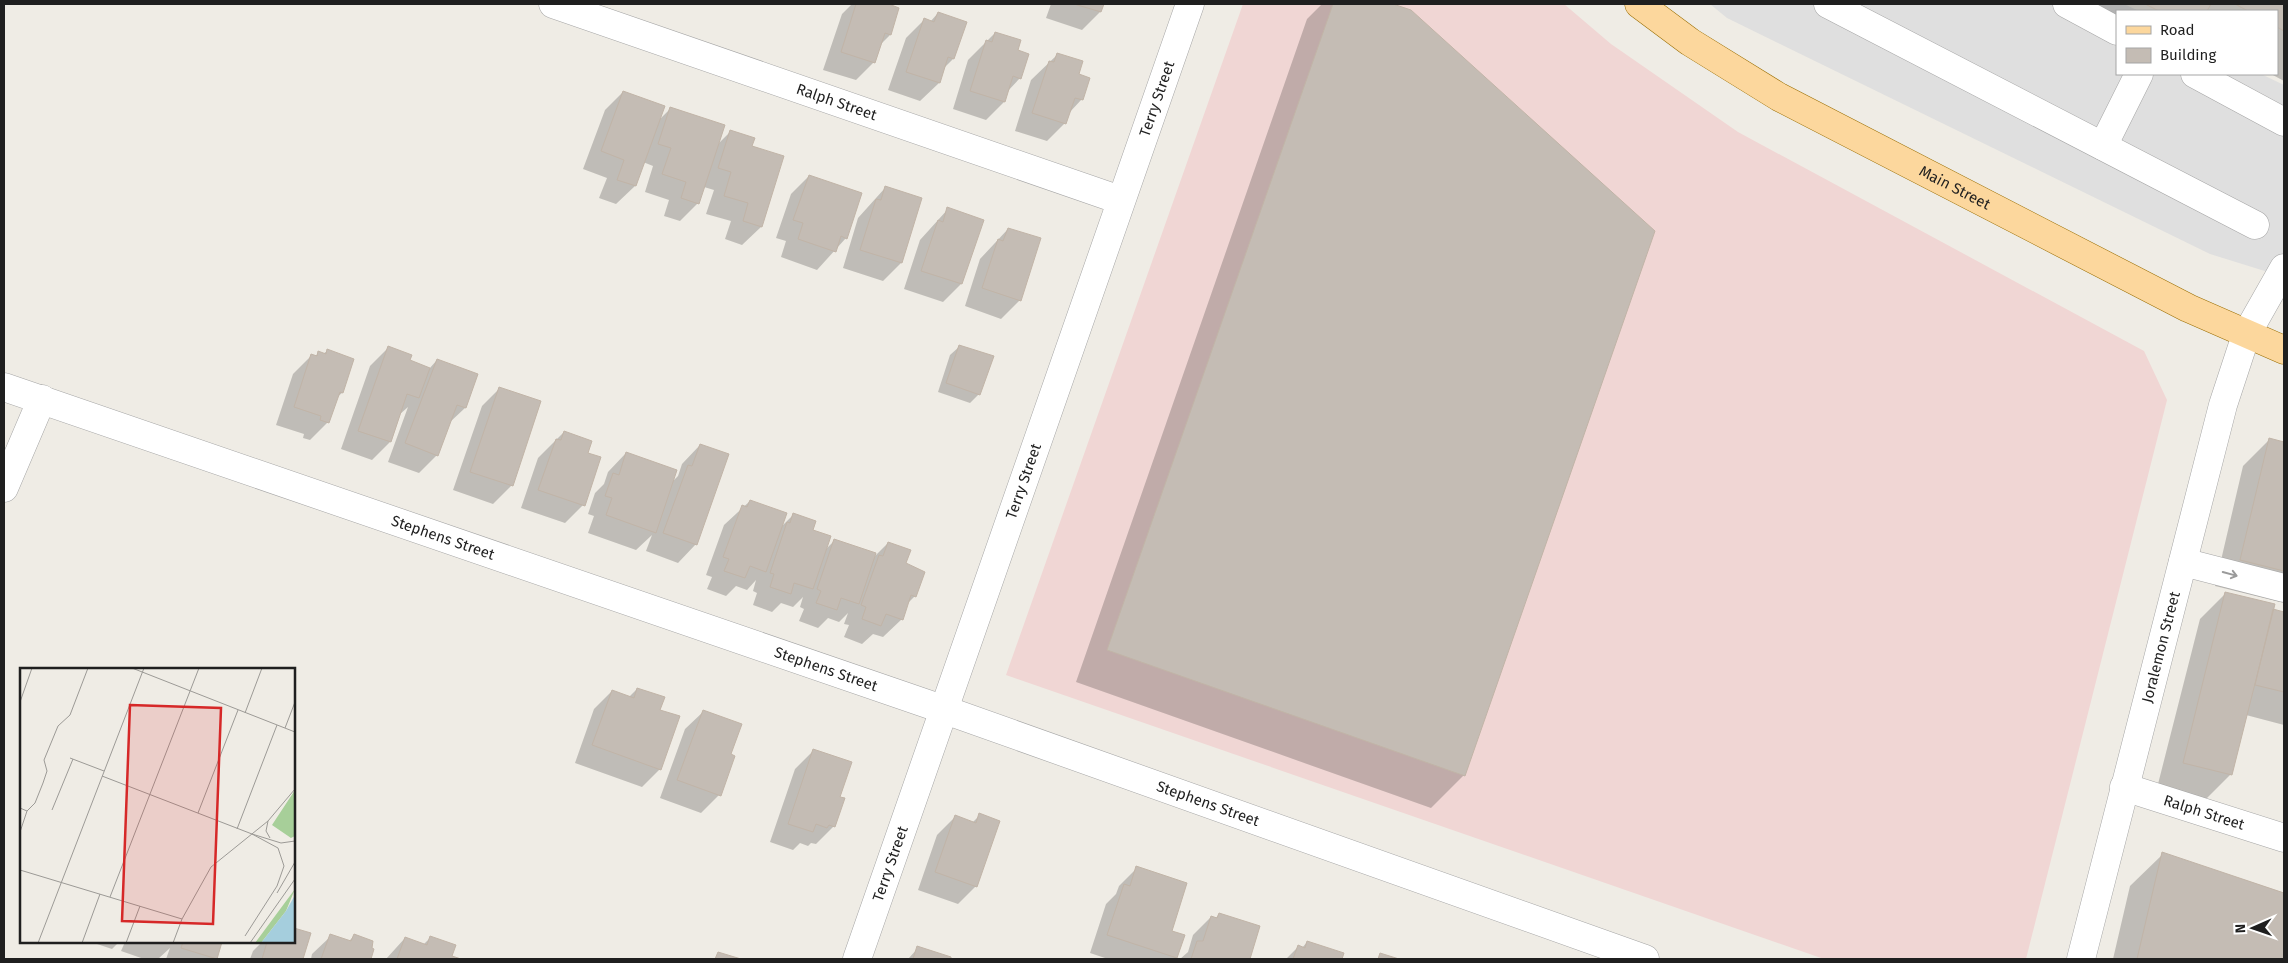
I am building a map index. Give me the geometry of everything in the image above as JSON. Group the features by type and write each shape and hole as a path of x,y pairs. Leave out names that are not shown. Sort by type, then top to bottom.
{"main road":[{"name":"Main Street","path":"1639,4 1690,42 1779,96 2188,308 2284,350"}],"street":[{"name":"Ralph Street","path":"553,4 1120,200"},
{"name":"Terry Street","path":"857,959 945,710 1120,200 1190,4"},
{"path":"1828,4 2255,225"},
{"path":"2068,4 2116,30"},
{"path":"2103,146 2138,75"},
{"path":"2198,75 2284,122"},
{"name":"Joralemon Street","path":"2082,959 2124,787 2223,405 2246,335 2284,268"},
{"name":"Stephens Street","path":"4,387 945,710 1645,959"},
{"path":"4,488 42,399"},
{"path":"2183,562 2284,588"},
{"name":"Ralph Street","path":"2124,787 2284,838"}],"shaded area":[{"path":"1243,4 1564,4 1611,44 1738,132 2144,351 2167,400 2026,959 1824,959 1006,675"},
{"path":"1710,4 2124,4 2137,10 2116,10 2116,75 2263,75 2284,85 2284,277 2210,254 1727,18"}],"building":[{"path":"856,4 889,4 899,8 891,35 885,33 875,63 841,52"},
{"path":"1074,4 1104,4 1101,12"},
{"path":"1333,4 1393,4 1411,10 1655,231 1465,776 1107,650"},
{"path":"2145,4 2211,4 2208,10 2157,10"},
{"path":"2235,4 2284,4 2284,31 2278,28 2278,10 2246,10"},
{"path":"938,12 967,22 954,59 948,57 940,83 906,72 924,18 934,22"},
{"path":"995,32 1021,40 1018,50 1029,54 1021,79 1013,76 1005,102 970,91 986,40 992,42"},
{"path":"1057,53 1083,61 1079,74 1090,78 1083,100 1075,98 1066,124 1032,113 1049,61 1054,62"},
{"path":"623,91 665,106 636,186 617,180 624,160 601,151"},
{"path":"670,107 725,125 699,204 681,198 686,182 662,174 671,148 658,144"},
{"path":"730,130 755,138 752,146 784,156 762,227 743,221 748,203 724,196 731,172 718,168"},
{"path":"809,175 862,193 847,239 841,236 836,252 798,239 803,223 793,220"},
{"path":"885,186 922,198 902,263 860,250 876,199 881,200"},
{"path":"947,207 984,220 962,284 921,271 938,220 943,222"},
{"path":"1008,228 1041,238 1021,301 982,288 998,239 1003,241"},
{"path":"959,345 994,356 980,395 946,383"},
{"path":"388,346 412,355 410,360 430,368 419,398 407,394 391,442 358,431"},
{"path":"327,349 354,359 343,393 340,392 329,423 320,420 321,416 294,407 311,354 317,356 318,351 326,354"},
{"path":"437,359 478,374 466,408 457,405 438,456 405,443"},
{"path":"499,387 541,401 513,486 470,472"},
{"path":"564,431 592,441 588,453 601,457 585,506 538,490 556,439 561,440"},
{"path":"2269,438 2284,442 2284,571 2240,560"},
{"path":"700,444 729,454 697,545 663,533 688,465 692,466"},
{"path":"626,452 677,470 656,533 606,515 612,498 605,496 613,473 619,475"},
{"path":"750,500 787,513 766,572 750,566 745,578 724,571 729,559 723,557 742,505 747,507"},
{"path":"793,513 816,521 813,530 831,536 813,589 794,583 791,594 770,587 774,574 770,573 787,522 790,523"},
{"path":"834,539 876,553 859,604 841,598 837,610 816,603 821,591 817,589"},
{"path":"888,542 911,550 906,563 925,572 916,597 911,595 903,620 886,614 881,626 862,619 866,607 861,605 879,555 883,556"},
{"path":"2225,592 2275,604 2232,775 2183,763"},
{"path":"2273,609 2284,612 2284,692 2255,685"},
{"path":"637,688 665,697 660,710 680,716 661,770 592,745 612,690 634,698"},
{"path":"703,710 742,724 731,754 735,756 721,796 677,780"},
{"path":"813,749 852,762 840,797 845,798 835,827 829,825 827,828 816,824 813,832 788,824"},
{"path":"979,813 1000,821 977,887 935,872 955,815 976,823"},
{"path":"2162,852 2284,893 2284,959 2137,959"},
{"path":"1136,866 1187,883 1172,931 1185,935 1177,958 1107,935 1124,884 1130,886"},
{"path":"1219,913 1260,926 1250,959 1191,959 1197,941 1203,941 1211,916 1217,918"},
{"path":"295,928 311,933 303,959 262,959 267,943 295,943"},
{"path":"330,934 351,941 354,934 373,941 372,948 374,949 371,959 321,959"},
{"path":"430,936 456,945 452,956 461,959 397,959 405,937 427,945"},
{"path":"1307,941 1344,953 1342,959 1293,959 1298,945 1305,948"},
{"path":"183,943 222,943 217,959 181,948"},
{"path":"917,946 951,957 951,959 913,959"},
{"path":"718,952 741,959 715,959"},
{"path":"1380,953 1399,959 1378,959"}]}
